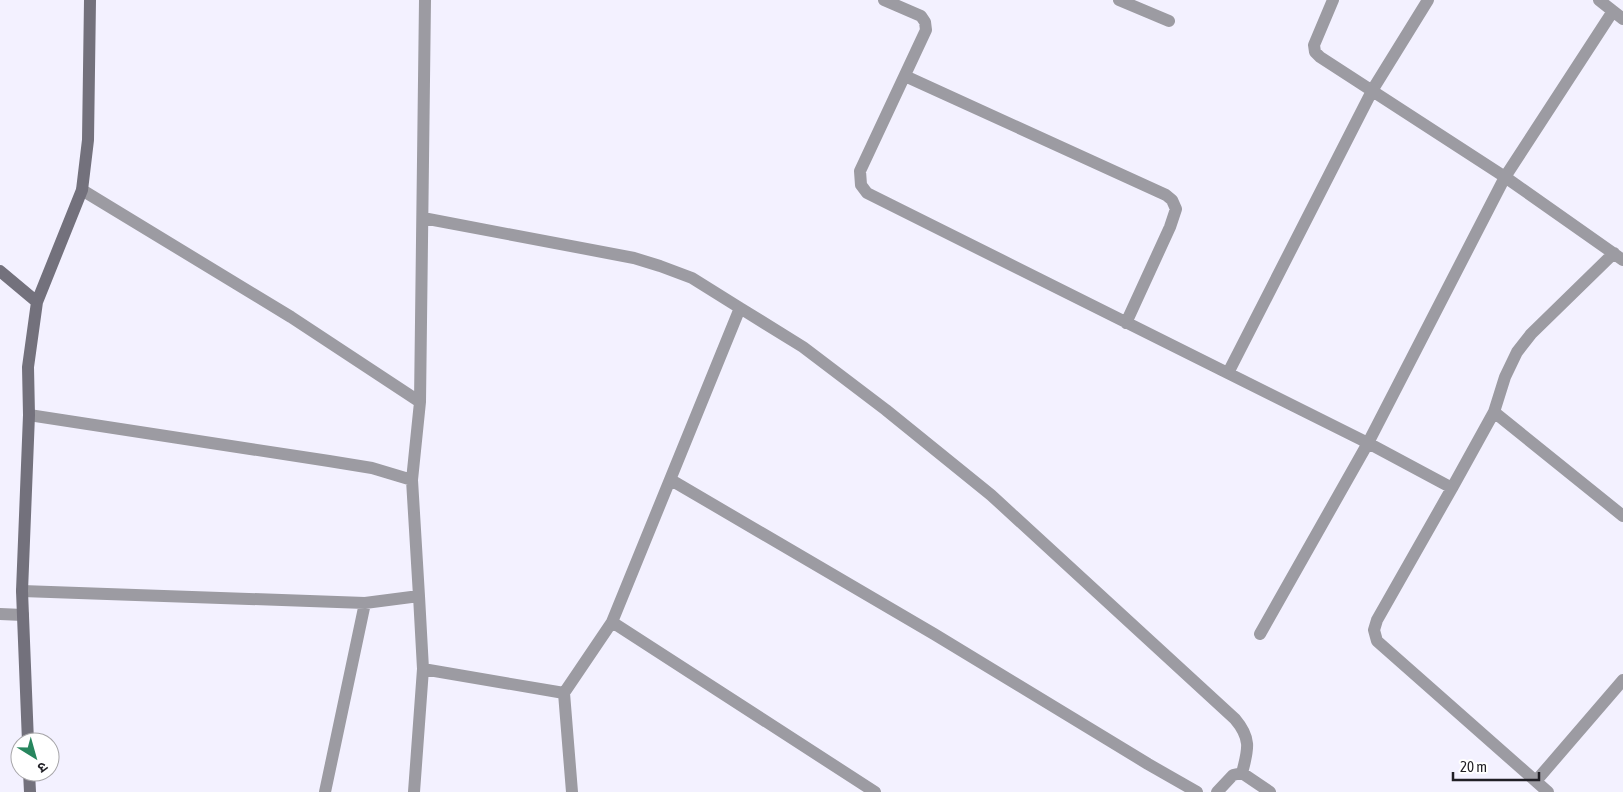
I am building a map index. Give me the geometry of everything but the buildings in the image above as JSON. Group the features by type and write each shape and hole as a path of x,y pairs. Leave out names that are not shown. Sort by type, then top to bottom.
{"street":[{"path":"28,732 22,591 29,415 28,367 36,302 82,190 88,140 90,0"},
{"path":"414,792 423,669 412,480 420,402 425,0"},
{"path":"884,0 921,16 926,30 860,171 861,185 867,193 1126,324 1368,443 1452,488"},
{"path":"1119,0 1169,21"},
{"path":"1333,0 1314,45 1315,52 1505,177 1619,257 1531,334 1517,352 1505,377 1494,412 1377,620 1374,635 1377,641 1548,792"},
{"path":"1228,373 1372,90 1428,0"},
{"path":"1260,634 1368,443 1505,177 1618,15 1599,0"},
{"path":"905,76 1166,194 1172,200 1176,209 1170,227 1126,324"},
{"path":"82,190 291,317 420,402"},
{"path":"423,218 634,258 660,266 692,278 803,347 886,410 991,495 1235,719 1243,728 1248,739 1247,754 1242,774"},
{"path":"0,272 36,302"},
{"path":"572,792 564,693 612,622 740,308"},
{"path":"1494,412 1623,516"},
{"path":"29,415 372,468 412,480"},
{"path":"671,480 934,634 1197,792"},
{"path":"22,591 365,602 419,596"},
{"path":"325,792 365,602"},
{"path":"0,614 23,615"},
{"path":"612,622 875,792"},
{"path":"423,669 564,693"},
{"path":"1536,781 1623,680"},
{"path":"1217,792 1233,775 1242,774 1270,792"}]}
